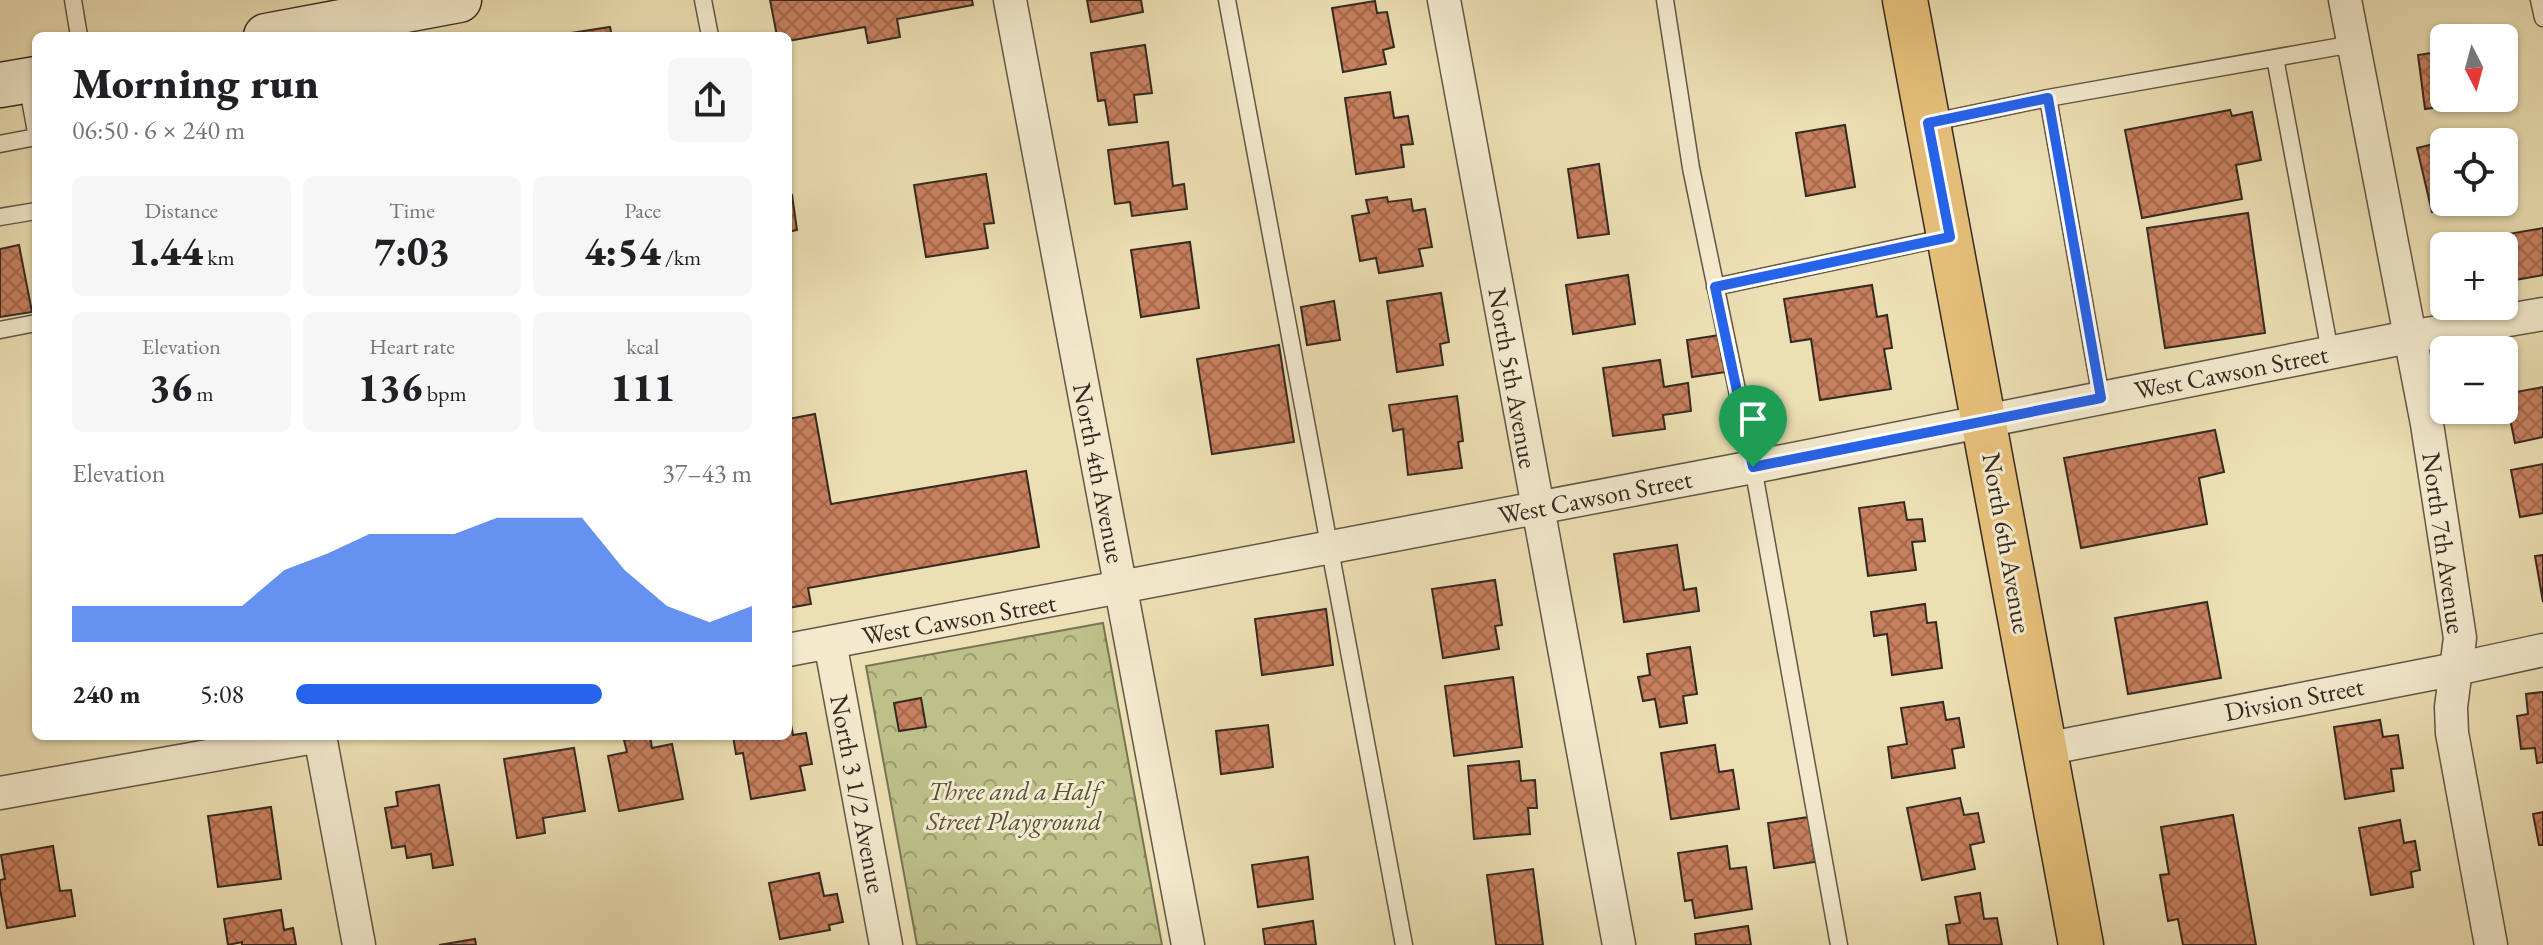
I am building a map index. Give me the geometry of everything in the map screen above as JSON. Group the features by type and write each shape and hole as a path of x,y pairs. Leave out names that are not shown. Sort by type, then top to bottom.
{"main road":[{"path":"290,32 388,16 459,0"},
{"name":"North 6th Avenue","path":"1905,0 2081,945"}],"street":[{"name":"North 4th Avenue","path":"1010,0 1188,945"},
{"name":"North 5th Avenue","path":"1444,0 1619,945"},
{"name":"North 7th Avenue","path":"2345,0 2427,424 2460,638 2451,707 2452,733 2491,945"},
{"name":"West Cawson Street","path":"792,649 1753,467 2330,352 2543,314"},
{"name":"North 3 1/2 Avenue","path":"830,642 886,945"},
{"name":"Divsion Street","path":"2045,749 2543,650"},
{"path":"0,793 209,746 276,740"},
{"path":"321,740 359,945"}],"lane":[{"path":"73,0 78,32"},
{"path":"703,0 709,32"},
{"path":"1227,0 1404,945"},
{"path":"1665,0 1691,168 1753,467 1839,945"},
{"path":"2539,0 2543,18"},
{"path":"1928,123 2048,98 2353,44"},
{"path":"2275,58 2330,352"},
{"path":"21,82 32,121"},
{"path":"2048,98 2101,398"},
{"path":"0,144 32,136"},
{"path":"0,217 32,212"},
{"path":"1715,287 1950,237"},
{"path":"0,330 32,324"}],"green space":[{"name":"Three and a Half Street Playground","path":"1103,623 1162,945 917,945 866,666"}],"building":[{"path":"770,0 972,0 973,5 897,19 900,37 868,43 865,27 792,40 792,32 776,32"},
{"path":"1087,0 1141,0 1143,12 1091,22"},
{"path":"1375,1 1377,13 1387,12 1394,47 1383,50 1386,64 1343,72 1332,8"},
{"path":"610,27 611,32 578,32"},
{"path":"1145,45 1152,93 1134,95 1137,122 1109,125 1105,100 1098,101 1091,53"},
{"path":"2430,53 2430,108 2425,109 2418,55"},
{"path":"1390,92 1394,118 1408,116 1413,144 1401,145 1404,167 1356,174 1345,98"},
{"path":"2230,110 2232,116 2252,112 2261,160 2236,165 2242,199 2142,218 2125,130"},
{"path":"1845,125 1855,187 1806,196 1796,133"},
{"path":"1168,142 1173,186 1184,184 1187,209 1132,216 1130,202 1115,204 1108,150"},
{"path":"2430,145 2430,203 2417,148"},
{"path":"1599,164 1609,234 1578,238 1568,169"},
{"path":"986,174 994,223 984,224 988,248 926,257 914,185"},
{"path":"792,195 797,230 792,231"},
{"path":"1387,197 1388,202 1411,199 1413,211 1425,209 1432,247 1419,249 1423,266 1379,273 1376,258 1360,261 1352,216 1369,213 1366,200"},
{"path":"2248,213 2265,333 2165,348 2147,228"},
{"path":"2543,228 2543,275 2518,279 2518,232"},
{"path":"1190,242 1199,308 1141,317 1131,250"},
{"path":"19,245 32,312 0,317 0,249"},
{"path":"1628,275 1635,324 1573,334 1566,285"},
{"path":"1872,285 1877,317 1887,315 1892,348 1884,349 1891,389 1820,400 1811,339 1791,342 1784,299"},
{"path":"1441,293 1449,342 1440,344 1443,365 1397,372 1387,301"},
{"path":"1334,301 1340,340 1307,345 1301,307"},
{"path":"1720,335 1726,372 1692,377 1687,340"},
{"path":"1279,345 1294,442 1212,454 1197,359"},
{"path":"1660,360 1664,387 1688,383 1691,411 1663,415 1665,429 1613,436 1603,368"},
{"path":"2543,387 2543,437 2515,443 2511,424 2518,424 2518,392"},
{"path":"1457,396 1463,441 1458,442 1462,468 1408,475 1403,429 1393,431 1389,405"},
{"path":"815,414 831,504 1026,471 1039,547 808,588 811,604 792,607 792,418"},
{"path":"2215,430 2224,472 2199,478 2207,524 2081,548 2064,458"},
{"path":"2543,464 2543,513 2520,517 2511,470"},
{"path":"1904,502 1907,520 1922,519 1925,541 1912,542 1916,570 1868,576 1859,508"},
{"path":"1677,545 1684,590 1696,588 1699,611 1624,622 1614,554"},
{"path":"2543,555 2543,602 2535,556"},
{"path":"1495,580 1502,625 1495,626 1499,649 1443,658 1432,589"},
{"path":"2207,602 2221,678 2128,694 2115,618"},
{"path":"1925,604 1927,623 1936,622 1942,668 1892,675 1887,634 1874,636 1871,612"},
{"path":"1326,609 1333,665 1262,675 1255,619"},
{"path":"1690,647 1697,694 1683,696 1687,723 1660,727 1655,699 1643,701 1638,677 1650,675 1647,654"},
{"path":"1513,677 1522,747 1454,756 1445,686"},
{"path":"2543,692 2543,762 2537,763 2535,748 2521,749 2517,716 2528,714 2526,694"},
{"path":"921,698 926,727 899,731 894,703"},
{"path":"1943,702 1946,720 1959,718 1964,747 1952,749 1955,768 1892,778 1888,747 1907,744 1901,708"},
{"path":"2380,720 2383,737 2398,735 2403,768 2391,769 2394,791 2345,799 2334,727"},
{"path":"1268,725 1273,767 1221,774 1216,731"},
{"path":"792,730 793,735 806,733 812,764 800,766 805,790 751,799 743,753 736,754 734,740 792,740"},
{"path":"624,740 651,740 652,748 672,744 683,799 619,811 608,756 627,752"},
{"path":"1715,745 1719,772 1733,770 1739,809 1671,819 1661,753"},
{"path":"574,748 585,811 543,818 545,833 517,838 504,759"},
{"path":"1519,761 1521,781 1535,780 1537,808 1528,808 1530,834 1474,839 1468,766"},
{"path":"439,785 453,865 433,868 431,854 407,858 405,846 392,848 385,808 398,806 396,792"},
{"path":"1960,798 1964,815 1978,813 1984,842 1970,845 1975,869 1922,880 1907,808"},
{"path":"271,807 281,879 218,887 208,816"},
{"path":"2543,812 2543,845 2539,845 2533,814"},
{"path":"2233,815 2256,945 2183,945 2178,919 2168,921 2160,875 2169,874 2161,827"},
{"path":"1809,817 1815,862 1774,868 1768,823"},
{"path":"2400,820 2404,843 2415,841 2420,870 2411,872 2413,887 2371,895 2359,828"},
{"path":"53,846 60,891 71,890 75,916 7,928 0,889 0,880 5,879 1,855"},
{"path":"1727,846 1730,869 1746,867 1752,909 1695,918 1692,900 1685,901 1678,853"},
{"path":"1308,857 1313,899 1258,907 1252,865"},
{"path":"1533,869 1543,945 1496,945 1487,875"},
{"path":"819,873 824,896 837,894 843,922 829,925 830,930 780,939 769,883"},
{"path":"1980,893 1984,919 1997,918 2002,945 1949,945 1946,925 1960,923 1955,897"},
{"path":"281,910 284,930 293,928 296,945 242,945 242,942 228,945 224,919"},
{"path":"1313,921 1316,945 1265,945 1263,929"},
{"path":"1748,926 1751,945 1696,945 1695,934"},
{"path":"475,939 476,945 439,945"}],"route":[{"path":"2048,98 2101,398 1753,467 1715,287 1950,237 1928,123 2048,98"}]}
